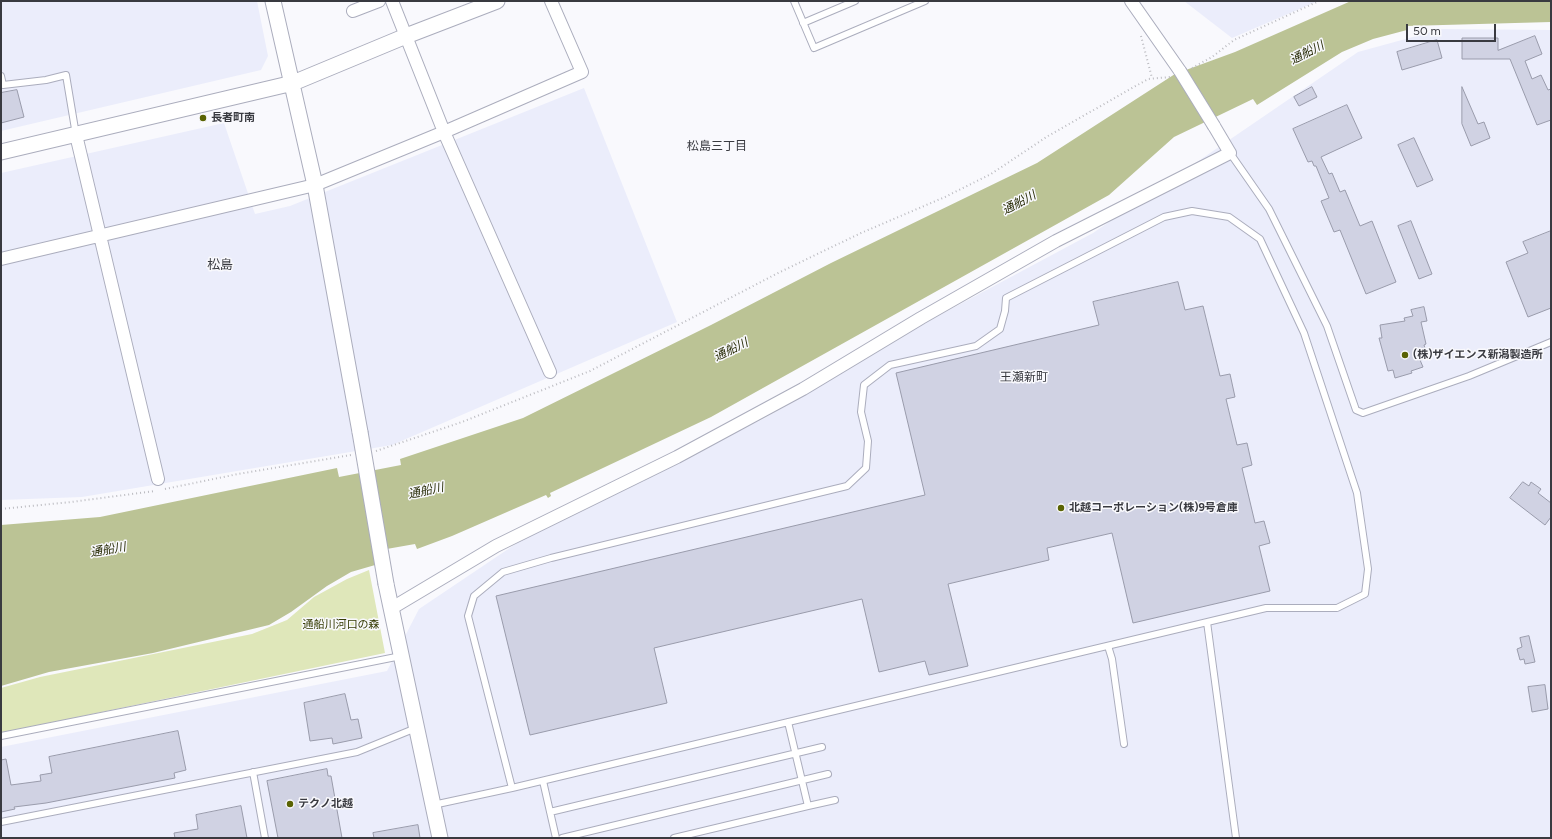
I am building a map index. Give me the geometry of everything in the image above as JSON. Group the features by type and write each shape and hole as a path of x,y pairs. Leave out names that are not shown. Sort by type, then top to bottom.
{"street":[{"path":"273,1 315,185 386,584 440,838"},
{"path":"353,10 379,1"},
{"path":"392,1 444,132 550,372"},
{"path":"1,152 293,84 406,36 497,1"},
{"path":"1,260 315,185 444,132 582,72 550,1"},
{"path":"392,608 496,546 677,457 804,389 921,318 1056,241 1230,153 1181,72 1131,1"},
{"path":"76,135 158,479"}],"lane":[{"path":"794,1 814,48 925,1"},
{"path":"804,22 855,1"},
{"path":"1,76 3,85 46,80 66,75 76,135"},
{"path":"1230,153 1269,209 1327,326 1356,410 1363,413 1469,376 1551,342"},
{"path":"433,805 512,788 542,781 1266,608 1337,608 1365,594 1368,569 1357,493 1304,333 1260,239 1229,217 1192,211 1164,217 1006,298 1005,312 1000,329 976,346 890,365 864,385 861,412 868,441 866,468 847,486 551,558 503,572 474,596 468,616 512,788"},
{"path":"1207,622 1236,838"},
{"path":"1108,646 1112,659 1124,744"},
{"path":"1,736 402,656"},
{"path":"788,722 808,806"},
{"path":"1,822 358,752 417,728"},
{"path":"550,812 822,747"},
{"path":"253,772 265,838"},
{"path":"562,838 828,774"},
{"path":"542,781 556,838"},
{"path":"674,838 835,800"}],"path":[{"path":"372,452 462,422 590,371 780,272 861,233 945,197 991,174 1048,136 1148,79 1181,72 1212,57 1234,40 1319,1"},
{"path":"1140,31 1152,79"},
{"path":"1,509 156,491 238,474 357,454"}],"shaded area":[{"path":"1,1 257,1 268,56 261,70 1,131"},
{"path":"1184,1 1318,1 1232,38"},
{"path":"1442,29 1551,30 1551,838 1,838 1,747 387,671 419,609 532,533 765,418 936,317 1093,233 1358,52"},
{"path":"584,88 677,322 392,445 82,497 1,500 1,173 224,123 255,214 290,206"}],"green space":[{"name":"通船川河口の森","path":"369,570 385,653 1,733 1,688 40,677 252,634 287,620 314,597 347,579"}],"water":[{"name":"通船川","path":"1351,1 1551,1 1551,22 1407,26 1407,30 1373,39 1342,52 1257,105 1253,99 1174,137 1109,195 711,417 550,493 551,496 548,498 546,495 452,536 417,549 415,544 381,550 382,563 351,572 327,586 291,612 269,625 153,653 49,672 1,686 1,525 100,517 337,468 339,477 401,465 400,459 523,418 711,325 831,263 1037,163 1175,74 1235,52"}],"building":[{"path":"1535,36 1542,54 1525,61 1532,79 1541,75 1548,90 1551,89 1551,120 1537,125 1510,59 1462,59 1462,38 1498,38 1498,50"},
{"path":"1437,40 1442,58 1402,70 1397,52"},
{"path":"1312,87 1317,97 1299,106 1294,97"},
{"path":"1462,87 1478,124 1484,122 1490,138 1471,146 1462,124"},
{"path":"17,90 24,117 1,123 1,93"},
{"path":"1347,105 1362,138 1321,157 1329,174 1332,173 1340,192 1345,190 1360,226 1372,221 1396,282 1366,294 1340,230 1334,232 1321,201 1329,198 1316,166 1314,166 1312,161 1308,162 1293,129"},
{"path":"1414,138 1433,180 1417,187 1398,145"},
{"path":"1411,221 1432,274 1419,279 1398,226"},
{"path":"1551,231 1551,308 1528,317 1506,262 1528,253 1523,242"},
{"name":"北越コーポレーション(株)9号倉庫","path":"1178,282 1185,310 1203,306 1220,376 1230,374 1235,397 1226,399 1237,445 1247,443 1252,465 1242,468 1255,523 1264,521 1270,543 1259,546 1270,591 1133,623 1112,533 1047,548 1049,560 948,584 968,666 929,675 925,661 879,672 862,599 654,648 667,703 530,735 496,596 925,495 896,373 1099,325 1093,302"},
{"path":"1424,307 1427,321 1421,322 1426,344 1424,345 1428,358 1420,360 1423,367 1411,371 1412,373 1395,378 1393,370 1388,371 1379,338 1382,338 1380,325 1405,321 1404,318 1413,316 1411,310"},
{"path":"1523,482 1529,486 1531,482 1541,489 1538,493 1551,503 1551,517 1545,525 1510,498"},
{"path":"1529,636 1535,662 1525,664 1524,659 1520,660 1517,649 1522,647 1520,638"},
{"path":"1545,685 1548,709 1532,712 1528,687"},
{"path":"345,694 351,720 358,719 362,738 333,744 332,738 310,741 304,703"},
{"path":"178,731 186,770 174,773 175,778 46,803 14,807 15,809 1,812 1,760 6,759 11,785 41,781 40,775 52,773 49,757"},
{"path":"327,769 328,776 331,776 342,838 278,838 267,781"},
{"path":"241,806 247,838 175,838 174,833 198,829 196,815"},
{"name":"テクノ北越","path":"418,825 420,838 374,838 373,833"}],"place":[{"name":"長者町南","path":"203,118"},
{"name":"(株)ザイエンス新潟製造所","path":"1405,355"},
{"name":"北越コーポレーション(株)9号倉庫","path":"1061,508"},
{"name":"テクノ北越","path":"290,804"}],"district":[{"name":"松島三丁目","path":"717,146"},
{"name":"松島","path":"220,265"},
{"name":"王瀬新町","path":"1024,377"}]}
